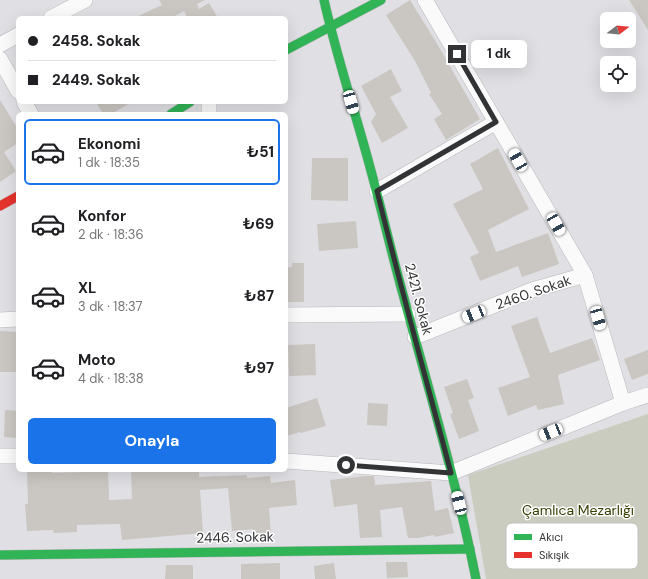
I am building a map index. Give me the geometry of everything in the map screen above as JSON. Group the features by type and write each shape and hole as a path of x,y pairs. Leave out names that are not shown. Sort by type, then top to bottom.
{"street":[{"path":"55,16 85,0"},
{"name":"2421. Sokak","path":"324,0 330,27 377,191 408,314 451,473 476,579"},
{"path":"288,49 381,0"},
{"path":"425,0 585,275 623,403"},
{"path":"0,45 16,36"},
{"path":"0,59 16,87"},
{"path":"174,112 187,104"},
{"path":"377,191 496,122"},
{"path":"0,206 16,197"},
{"name":"2460. Sokak","path":"415,337 532,290 585,275"},
{"path":"288,315 408,314"},
{"path":"0,320 16,319"},
{"path":"288,461 451,473 623,403 648,395"},
{"path":"0,456 16,456"},
{"name":"2446. Sokak","path":"0,555 470,549"}],"green space":[{"name":"Çamlıca Mezarlığı","path":"648,414 648,579 486,579 468,475"}],"building":[{"path":"159,0 205,0 197,4 199,9 209,3 217,16 186,16 184,11 175,16 138,16 162,5"},
{"path":"410,0 480,119 446,140 434,119 442,114 429,94 431,93 415,61 386,15"},
{"path":"629,0 648,0 648,30"},
{"path":"391,69 402,91 390,97 408,128 382,143 371,122 376,114 361,86"},
{"path":"0,100 16,126 16,144 4,152 16,171 0,182"},
{"path":"97,104 128,104 114,112 102,112"},
{"path":"498,148 529,209 488,230 496,252 548,233 559,264 522,277 518,266 480,281 470,257 479,253 453,204 483,189 470,164"},
{"path":"312,158 348,158 348,201 311,200"},
{"path":"356,221 358,248 319,251 317,224"},
{"path":"292,263 304,263 304,302 288,302 288,267 292,267"},
{"path":"537,317 550,353 592,338 600,360 558,375 564,404 538,410 536,405 508,416 498,388 530,377 511,326"},
{"path":"0,331 16,332 16,372 0,372"},
{"path":"315,344 316,375 289,376 288,345"},
{"path":"648,350 648,374 632,380 624,359"},
{"path":"467,379 474,398 468,400 479,431 459,439 450,414 453,413 444,387"},
{"path":"317,398 326,426 288,435 288,407"},
{"path":"368,403 388,404 387,426 367,425"},
{"path":"5,410 16,411 16,438 4,437"},
{"path":"27,472 108,472 109,500 132,499 131,472 199,472 199,477 247,475 247,478 270,476 271,483 295,480 297,505 269,508 271,535 253,536 253,529 232,531 228,488 200,490 203,533 122,540 120,524 77,525 77,532 54,533 53,530 27,531 25,504 28,504"},
{"path":"374,476 375,485 431,481 435,511 448,508 454,533 435,537 434,535 408,538 402,507 380,510 382,537 360,538 357,504 334,507 330,480"},
{"path":"386,562 407,562 408,577 387,578"},
{"path":"280,563 280,579 241,579 241,564"},
{"path":"334,563 336,579 315,579 314,566"},
{"path":"166,565 193,565 193,579 165,579"}],"traffic: fast":[{"path":"324,0 442,438 476,579"},
{"path":"288,49 381,0"},
{"path":"174,112 187,104"},
{"path":"0,555 470,549"}],"traffic: jam":[{"path":"0,206 16,197"}],"route":[{"path":"346,465 451,473 408,314 377,191 496,122 457,54"}]}
